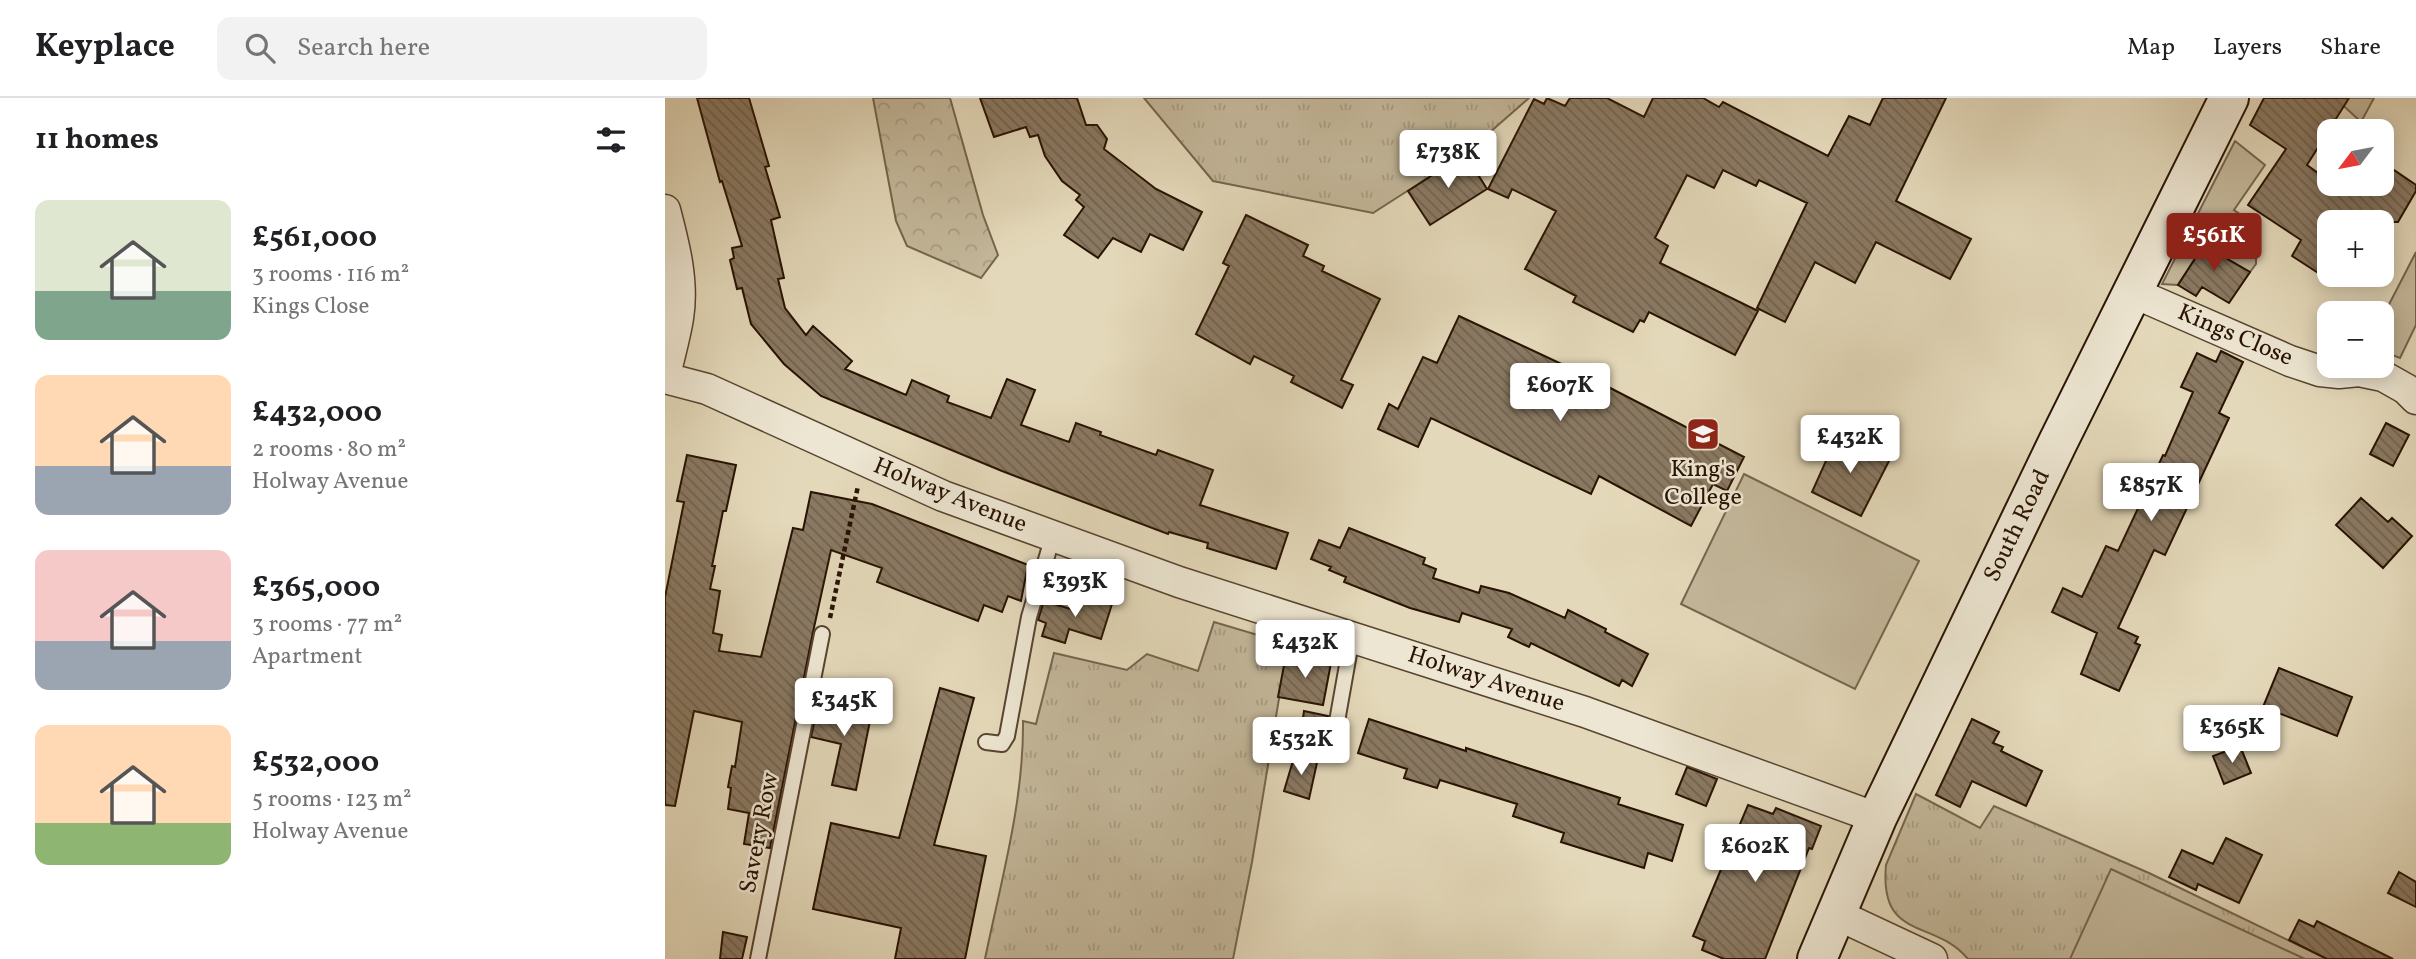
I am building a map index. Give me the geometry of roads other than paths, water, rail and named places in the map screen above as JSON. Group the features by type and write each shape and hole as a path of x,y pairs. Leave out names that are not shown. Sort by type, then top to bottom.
{"main road":[{"name":"South Road","path":"1817,959 1877,818 2229,98"}],"street":[{"path":"665,211 674,245 679,315 665,377"},
{"name":"Kings Close","path":"2132,292 2320,371 2359,371 2383,376 2406,389 2416,399"},
{"name":"Holway Avenue","path":"665,377 708,389 943,496 1179,582 1585,712 1877,818"},
{"path":"1837,915 1932,959"}],"lane":[{"path":"986,742 1002,744 1007,736 1029,617 1053,536"},
{"name":"Savery Row","path":"758,959 822,634"},
{"path":"1303,748 1326,748 1333,744 1352,637"}],"place":[{"name":"King's College","path":"1703,434"}]}
